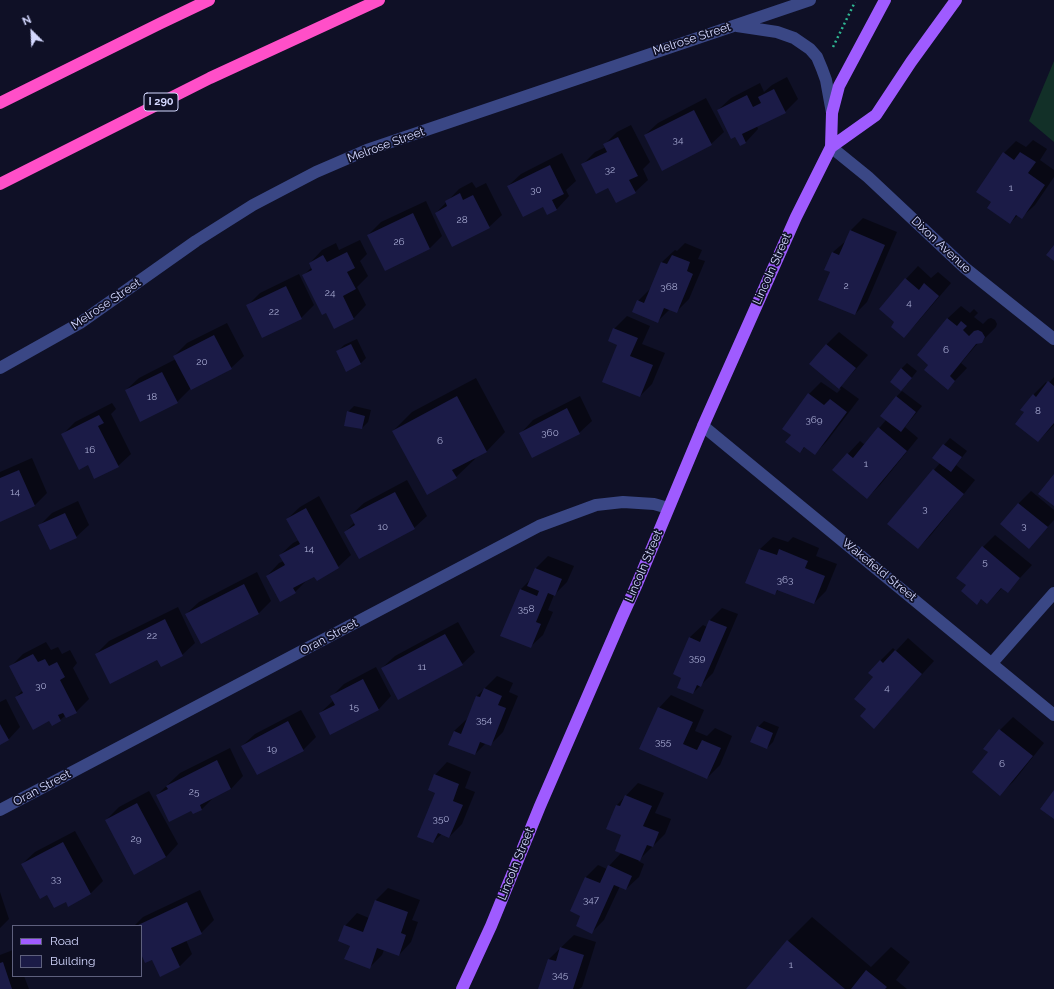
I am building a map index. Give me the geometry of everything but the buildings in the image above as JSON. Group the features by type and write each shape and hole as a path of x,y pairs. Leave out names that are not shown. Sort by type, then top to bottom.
{"highway":[{"path":"0,103 209,0"},
{"name":"I 290","path":"0,184 210,78 379,0"}],"main road":[{"name":"Lincoln Street","path":"462,989 491,926 540,806 637,584 703,426 796,217 831,147 832,113 840,86 885,0"},
{"name":"Lincoln Street","path":"831,147 876,115 911,62 956,0"}],"street":[{"name":"Melrose Street","path":"0,368 80,323 196,241 253,205 316,172 367,150 810,0"},
{"path":"734,25 777,32 794,38 810,49 817,57 826,80 832,113"},
{"name":"Dixon Avenue","path":"831,147 868,177 965,268 1054,339"},
{"name":"Wakefield Street","path":"703,426 1054,714"},
{"name":"Oran Street","path":"0,810 539,526 596,505 623,502 654,504 668,508"},
{"path":"992,663 1054,593"}],"path":[{"path":"830,53 855,2"}],"green space":[{"path":"1054,61 1054,142 1029,121"}]}
